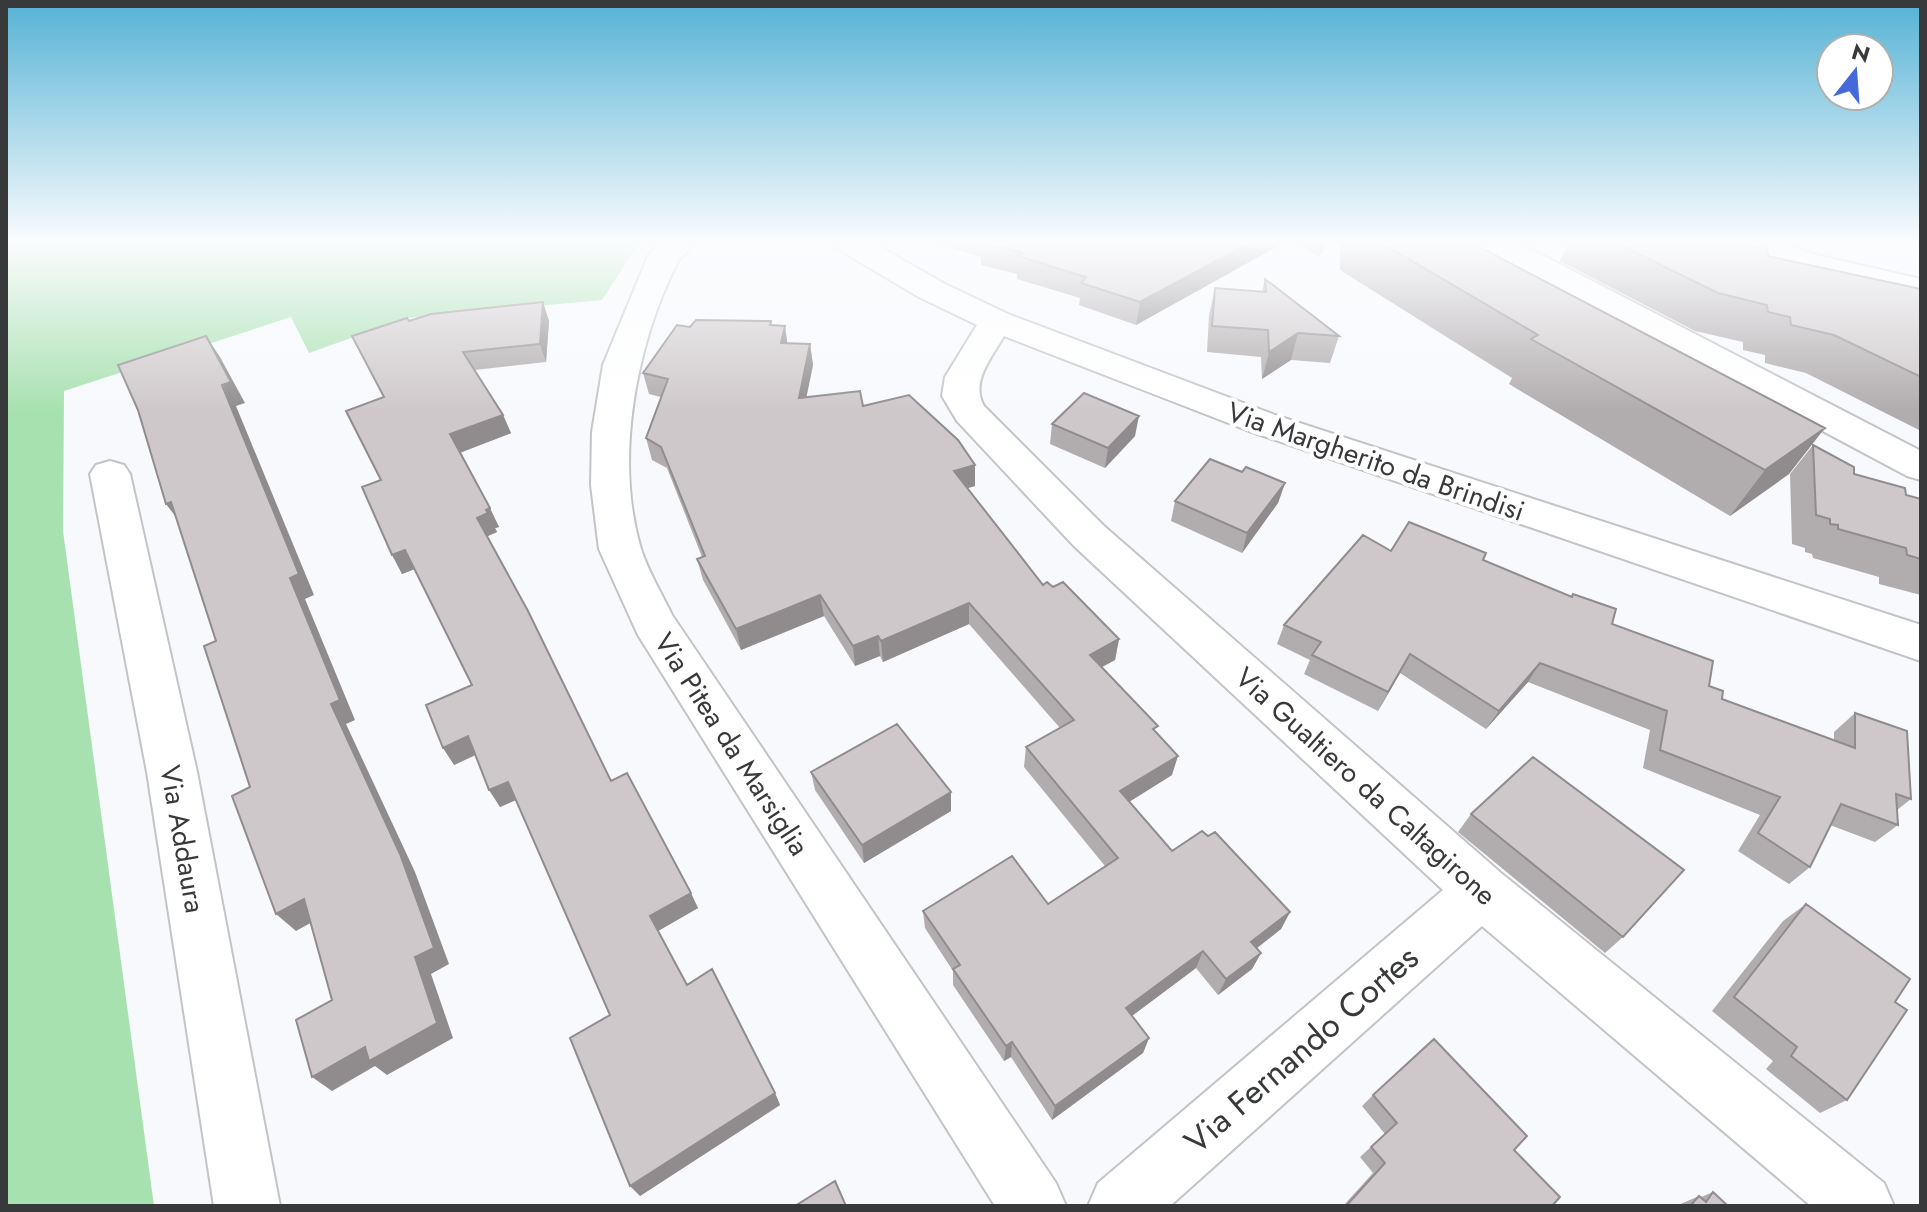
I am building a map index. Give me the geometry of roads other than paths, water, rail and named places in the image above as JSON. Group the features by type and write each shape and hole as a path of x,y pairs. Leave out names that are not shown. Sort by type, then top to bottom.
{"street":[{"name":"Via Pitea da Marsiglia","path":"648,298 621,365 611,432 611,485 620,549 654,623 1033,1206"},
{"name":"Via Margherito da Brindisi","path":"947,298 996,321 1262,423 1921,643"},
{"path":"1599,298 1921,467"},
{"name":"Via Gualtiero da Caltagirone","path":"996,321 963,377 960,396 970,413 1089,536 1482,891 1861,1206"},
{"name":"Via Addaura","path":"110,474 172,772 247,1206"},
{"name":"Via Fernando Cortes","path":"1121,1206 1482,891"}]}
